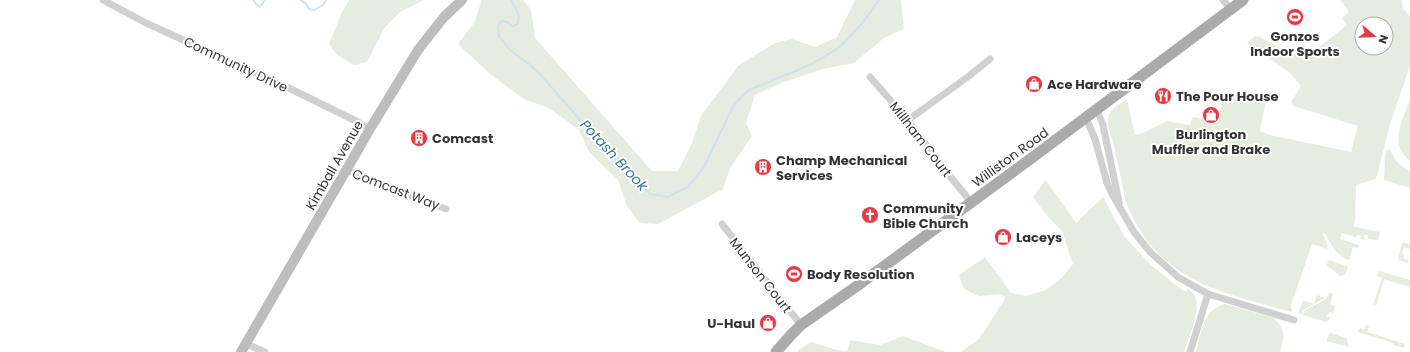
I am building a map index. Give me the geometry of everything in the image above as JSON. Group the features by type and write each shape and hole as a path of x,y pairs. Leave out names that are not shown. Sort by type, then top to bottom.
{"main road":[{"name":"Kimball Avenue","path":"243,348 370,129 418,50 444,17 462,0"},
{"name":"Williston Road","path":"776,352 790,335 801,325 855,288 1097,110 1243,0"}],"street":[{"name":"Community Drive","path":"103,0 146,23 295,91 370,129"},
{"path":"1223,0 1230,10"},
{"path":"908,120 990,59"},
{"name":"Millham Court","path":"870,77 908,120 940,164 971,202"},
{"path":"1097,110 1103,125 1120,208"},
{"path":"1086,118 1095,140 1107,183 1112,194 1134,232 1151,253 1178,277 1208,294 1294,320"},
{"name":"Comcast Way","path":"346,170 446,209"},
{"name":"Munson Court","path":"722,224 801,325"},
{"path":"1190,352 1208,294"},
{"path":"243,348 265,352"}],"shaded area":[{"path":"349,0 424,0 400,12 385,27 367,62 354,65 337,55 329,44 342,12"},
{"path":"482,0 523,0 531,10 535,38 652,171 678,171 692,143 701,116 738,66 775,43 792,39 815,47 837,37 855,0 901,0 904,29 884,38 854,63 823,69 784,82 755,95 746,123 752,136 730,168 723,189 658,224 640,223 627,206 618,180 589,152 579,130 549,108 524,99 490,74 458,44 474,23"},
{"path":"1340,0 1402,0 1403,9 1410,16 1410,66 1391,121 1376,179 1356,185 1355,221 1353,226 1380,232 1378,240 1368,239 1368,235 1364,235 1364,240 1360,239 1361,236 1357,235 1356,237 1342,233 1340,239 1359,245 1358,248 1353,247 1349,260 1338,253 1322,232 1328,246 1327,249 1312,244 1291,305 1292,312 1240,298 1216,289 1173,267 1155,251 1140,230 1127,204 1108,123 1108,118 1112,111 1127,99 1135,135 1143,133 1167,121 1190,125 1193,117 1217,122 1224,95 1265,104 1260,131 1270,135 1351,152 1358,126 1293,106 1291,102 1301,86 1289,72 1247,43 1255,36 1260,37 1293,56 1301,51 1307,57 1347,25 1342,18 1349,12"},
{"path":"1410,99 1410,161 1403,154 1398,139 1401,124"},
{"path":"1390,149 1396,161 1410,172 1410,188 1384,180 1385,155 1387,150"},
{"path":"1046,180 1076,223 1103,197 1124,236 1150,264 1185,292 1188,289 1194,294 1197,305 1196,311 1193,326 1184,352 961,352 979,339 1006,297 999,294 979,296 964,289 959,275 985,257 1011,293 1026,296 1046,290 1062,278 1073,264 1062,231 1048,217 1033,197"},
{"path":"1403,242 1410,244 1410,249 1404,247 1402,253 1404,254 1403,258 1409,261 1408,263 1399,260 1398,257"},
{"path":"1329,260 1348,267 1345,275 1340,276 1326,266"},
{"path":"1379,271 1410,280 1410,287 1384,279 1376,306 1373,305 1382,278 1377,276"},
{"path":"1329,293 1333,294 1330,304 1335,306 1333,313 1330,312 1326,316 1331,318 1326,322 1303,315 1304,311 1326,299"},
{"path":"1317,295 1325,298 1314,304"},
{"path":"1303,300 1314,304 1303,310 1302,315 1298,313"},
{"path":"1225,304 1271,317 1276,321 1282,328 1283,332 1283,341 1280,352 1196,352 1207,316 1218,307"},
{"path":"1366,325 1369,326 1367,332 1405,344 1404,348 1358,332 1360,328 1364,330"},
{"path":"1331,333 1346,338 1349,347 1326,341"},
{"path":"903,336 946,352 798,352 798,350 811,342 837,350 847,351 851,340 880,345"}],"waterway":[{"name":"Potash Brook","path":"253,0 260,7 265,0"},
{"name":"Potash Brook","path":"301,0 309,9 314,10 323,5 326,0"},
{"name":"Potash Brook","path":"511,0 519,15 518,24 512,26 507,22 501,21 498,26 499,36 509,49 539,73 602,145 637,182 650,194 667,197 688,187 704,167 733,106 749,90 810,65 840,47 864,21 879,0"}],"place":[{"name":"Gonzos Indoor Sports","path":"1295,17"},
{"name":"Ace Hardware","path":"1034,84"},
{"name":"The Pour House","path":"1163,96"},
{"name":"Burlington Muffler and Brake","path":"1211,115"},
{"name":"Comcast","path":"419,138"},
{"name":"Champ Mechanical Services","path":"763,167"},
{"name":"Community Bible Church","path":"870,215"},
{"name":"Laceys","path":"1003,237"},
{"name":"Body Resolution","path":"794,274"},
{"name":"U-Haul","path":"768,323"}]}
